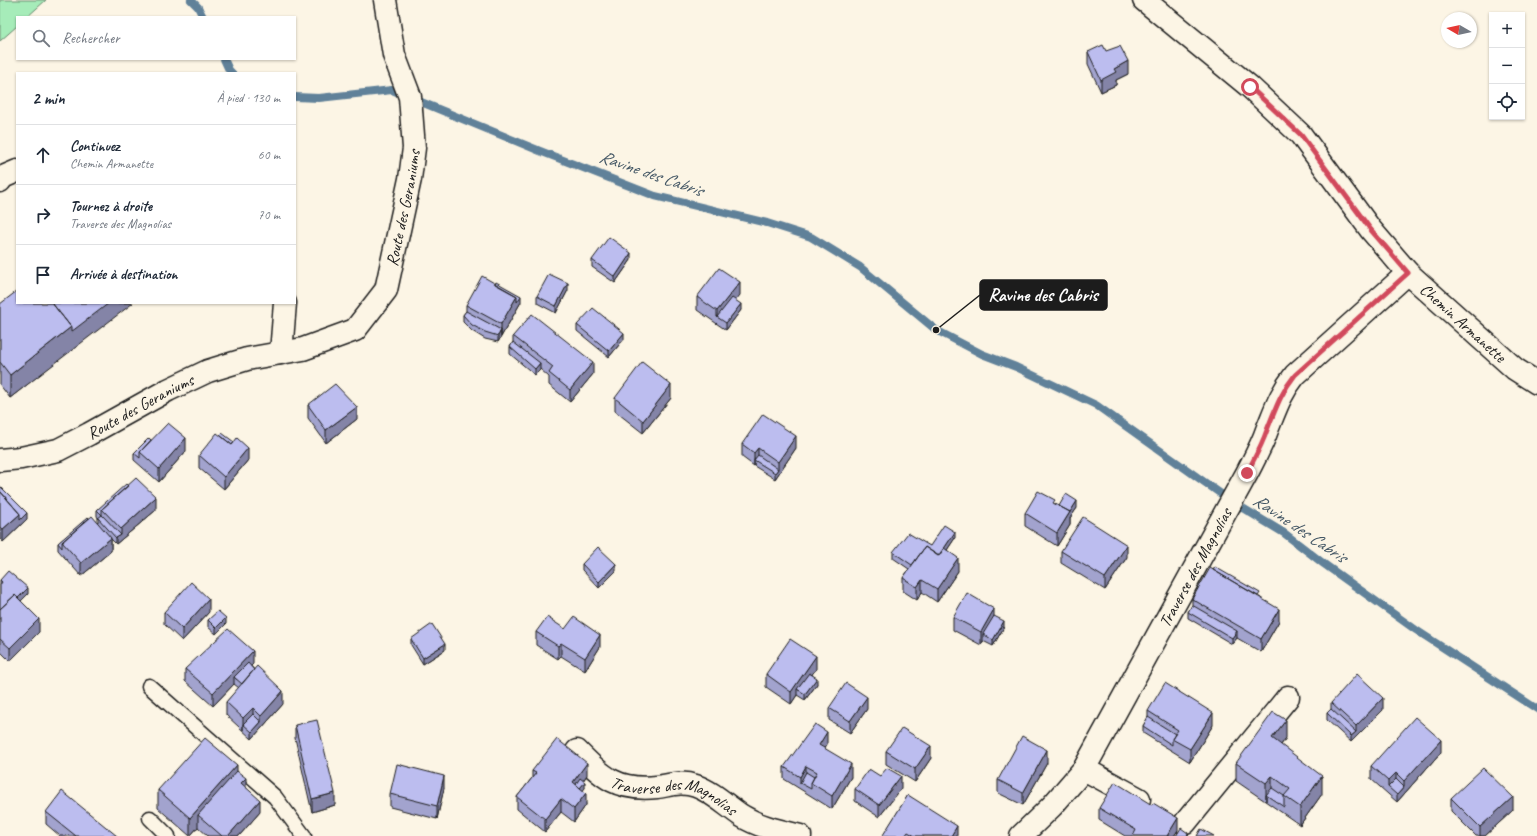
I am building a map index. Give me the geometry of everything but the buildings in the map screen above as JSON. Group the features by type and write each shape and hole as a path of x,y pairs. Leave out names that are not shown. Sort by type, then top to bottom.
{"street":[{"name":"Route des Geraniums","path":"0,460 21,458 58,450 208,370 247,359 303,349 356,330 386,290 408,186 414,148 410,97 394,55 385,0"},
{"name":"Chemin Armanette","path":"1144,0 1250,87 1301,135 1371,230 1408,273 1515,369 1537,383"},
{"path":"0,181 3,177 16,171"},
{"name":"Traverse des Magnolias","path":"1021,836 1052,806 1084,769 1247,473 1267,432 1278,400 1284,389 1295,375 1408,273"},
{"path":"281,353 285,304"},
{"path":"1084,769 1193,828 1288,697"},
{"name":"Traverse des Magnolias","path":"577,751 599,773 612,781 642,787 688,783 698,787 743,816 759,824 800,836"}],"lane":[{"path":"149,686 275,797 304,836"},
{"path":"150,818 168,836"}],"green space":[{"path":"0,0 46,0 28,16 16,16 16,27 0,41"}],"waterway":[{"name":"Ravine des Cabris","path":"191,0 198,7 202,16"},
{"name":"Ravine des Cabris","path":"224,60 231,72"},
{"name":"Ravine des Cabris","path":"296,97 319,98 392,90 540,151 655,196 767,223 811,237 860,267 936,330 982,354 1016,367 1096,405 1231,501 1284,533 1324,564 1416,630 1537,709"}],"place":[{"name":"Ravine des Cabris","path":"936,330"}],"route":[{"path":"1247,473 1267,432 1278,400 1284,389 1295,375 1408,273 1371,230 1301,135 1250,87"}]}
